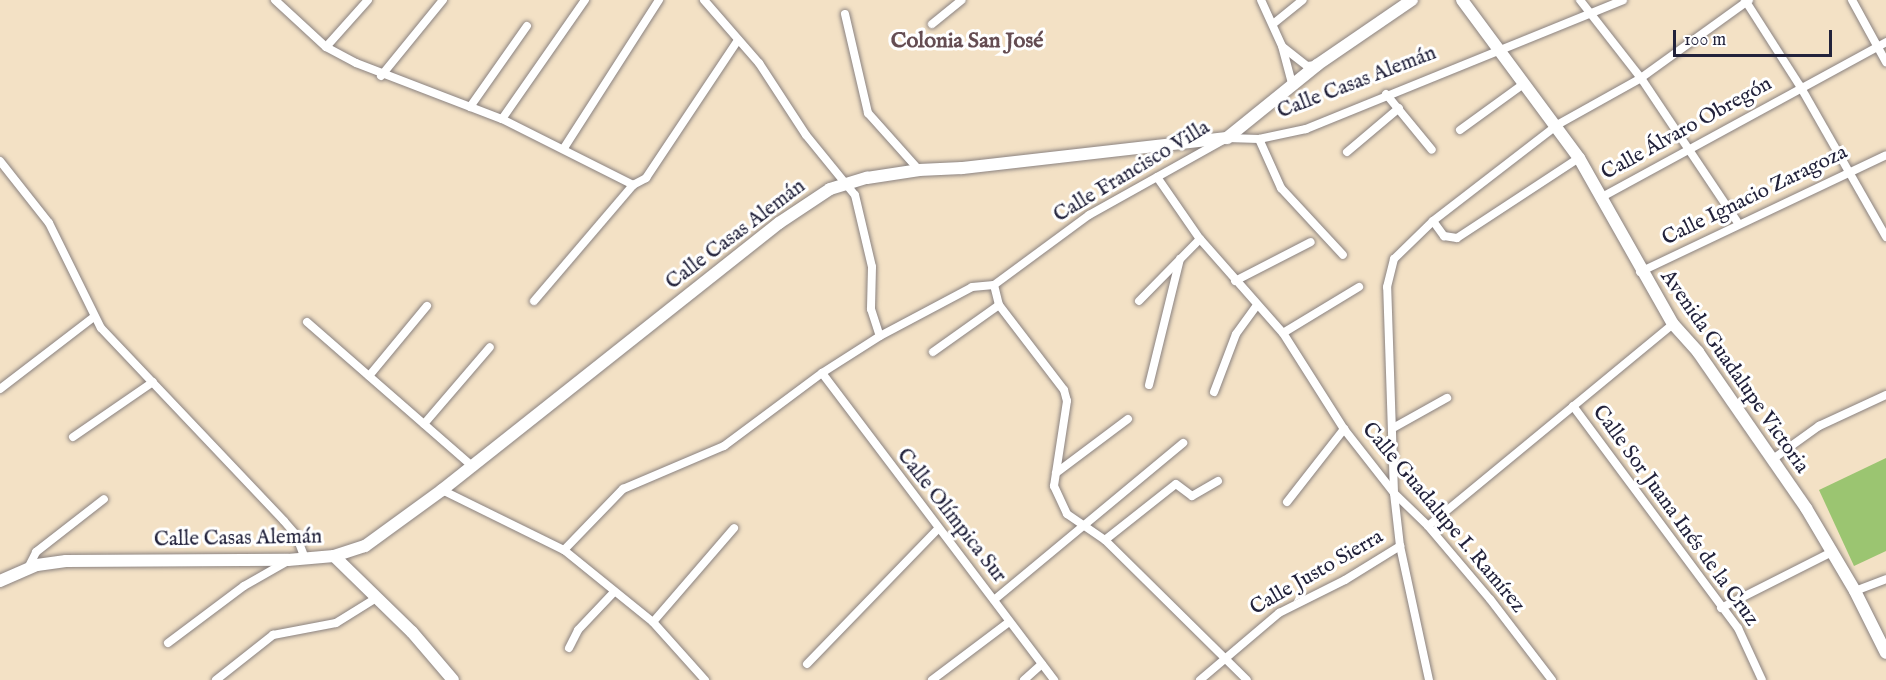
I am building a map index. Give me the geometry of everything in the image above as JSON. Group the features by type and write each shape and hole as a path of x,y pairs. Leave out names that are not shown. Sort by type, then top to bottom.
{"street":[{"path":"275,0 326,47 381,76 502,119 564,148 633,185"},
{"path":"326,47 368,0"},
{"path":"381,76 443,0"},
{"path":"502,119 585,0"},
{"path":"564,148 659,0"},
{"path":"704,0 759,63 806,135 855,195 872,267 871,309 880,336"},
{"path":"932,24 962,0"},
{"path":"1261,0 1274,24 1292,84"},
{"path":"1274,24 1303,0"},
{"name":"Calle Francisco Villa","path":"564,550 623,489 724,446 822,373 880,336 972,286 994,285 1089,216 1227,138 1317,65 1412,0"},
{"name":"Avenida Guadalupe Victoria","path":"1462,0 1557,125 1579,158 1640,272 1673,324 1698,352 1773,459 1856,591 1886,653"},
{"name":"Calle Casas Alemán","path":"0,581 28,568 66,561 288,560 334,556 364,546 442,490 779,222 830,189 847,183 919,170 962,168 1227,138 1260,139 1306,129 1386,94 1623,0"},
{"path":"1852,0 1886,62"},
{"path":"1584,1 1589,12 1641,78 1738,223"},
{"path":"1430,680 1400,546 1394,493 1387,287 1394,259 1433,221 1557,125 1641,78 1747,1 1800,86 1886,237"},
{"path":"845,14 868,113 919,170"},
{"path":"470,107 526,26"},
{"path":"534,300 633,185 646,178 738,40"},
{"name":"Calle Álvaro Obregón","path":"1602,198 1800,86 1886,42"},
{"path":"1282,46 1307,66 1317,65"},
{"path":"1460,130 1525,83"},
{"path":"1386,94 1432,150"},
{"path":"1347,152 1399,108"},
{"path":"1260,139 1281,188 1343,255"},
{"name":"Calle Ignacio Zaragoza","path":"1640,272 1847,170 1886,155"},
{"path":"1433,221 1444,236 1457,238 1579,158"},
{"path":"0,161 49,223 94,317 284,520 296,535 305,559"},
{"name":"Calle Guadalupe I. Ramírez","path":"1157,177 1200,239 1283,333 1344,429 1394,493 1428,526 1552,680"},
{"path":"1139,301 1200,239"},
{"path":"1235,281 1311,242"},
{"path":"1149,385 1180,259"},
{"path":"994,285 999,305 1064,390 1067,401 1056,473 1058,498 1067,514 1105,540 1228,658 1247,680"},
{"path":"1283,333 1359,287"},
{"path":"933,352 999,305"},
{"path":"1214,392 1236,334 1257,305"},
{"path":"369,376 427,306"},
{"path":"0,389 94,317"},
{"path":"307,322 472,466"},
{"path":"1428,526 1673,324"},
{"path":"424,424 490,347"},
{"name":"Calle Olímpica Sur","path":"822,373 937,530 994,600 1054,680"},
{"path":"73,437 153,382"},
{"path":"1773,459 1819,426 1886,395"},
{"path":"1393,428 1447,398"},
{"name":"Calle Sor Juana Inés de la Cruz","path":"1573,406 1721,609 1738,628 1762,680"},
{"path":"1056,473 1128,419"},
{"path":"1287,502 1344,429"},
{"path":"994,600 1081,525 1183,443"},
{"path":"1105,540 1176,484 1192,496 1218,481"},
{"path":"442,490 564,550 653,622 705,680"},
{"path":"28,568 36,552 104,499"},
{"path":"653,622 734,528"},
{"path":"807,664 937,530"},
{"name":"Calle Justo Sierra","path":"1200,680 1228,658 1249,635 1279,613 1345,580 1400,546"},
{"path":"1721,609 1832,552"},
{"path":"334,556 378,597 449,679"},
{"path":"168,643 244,586 288,560"},
{"path":"1856,591 1886,579"},
{"path":"569,648 578,630 614,592"},
{"path":"216,680 273,635 283,630 336,623 378,597"},
{"path":"932,680 1010,622"},
{"path":"1024,680 1042,664"}],"green space":[{"path":"1886,458 1886,551 1854,566 1819,490"}],"district":[{"name":"Colonia San José","path":"967,42"}]}
